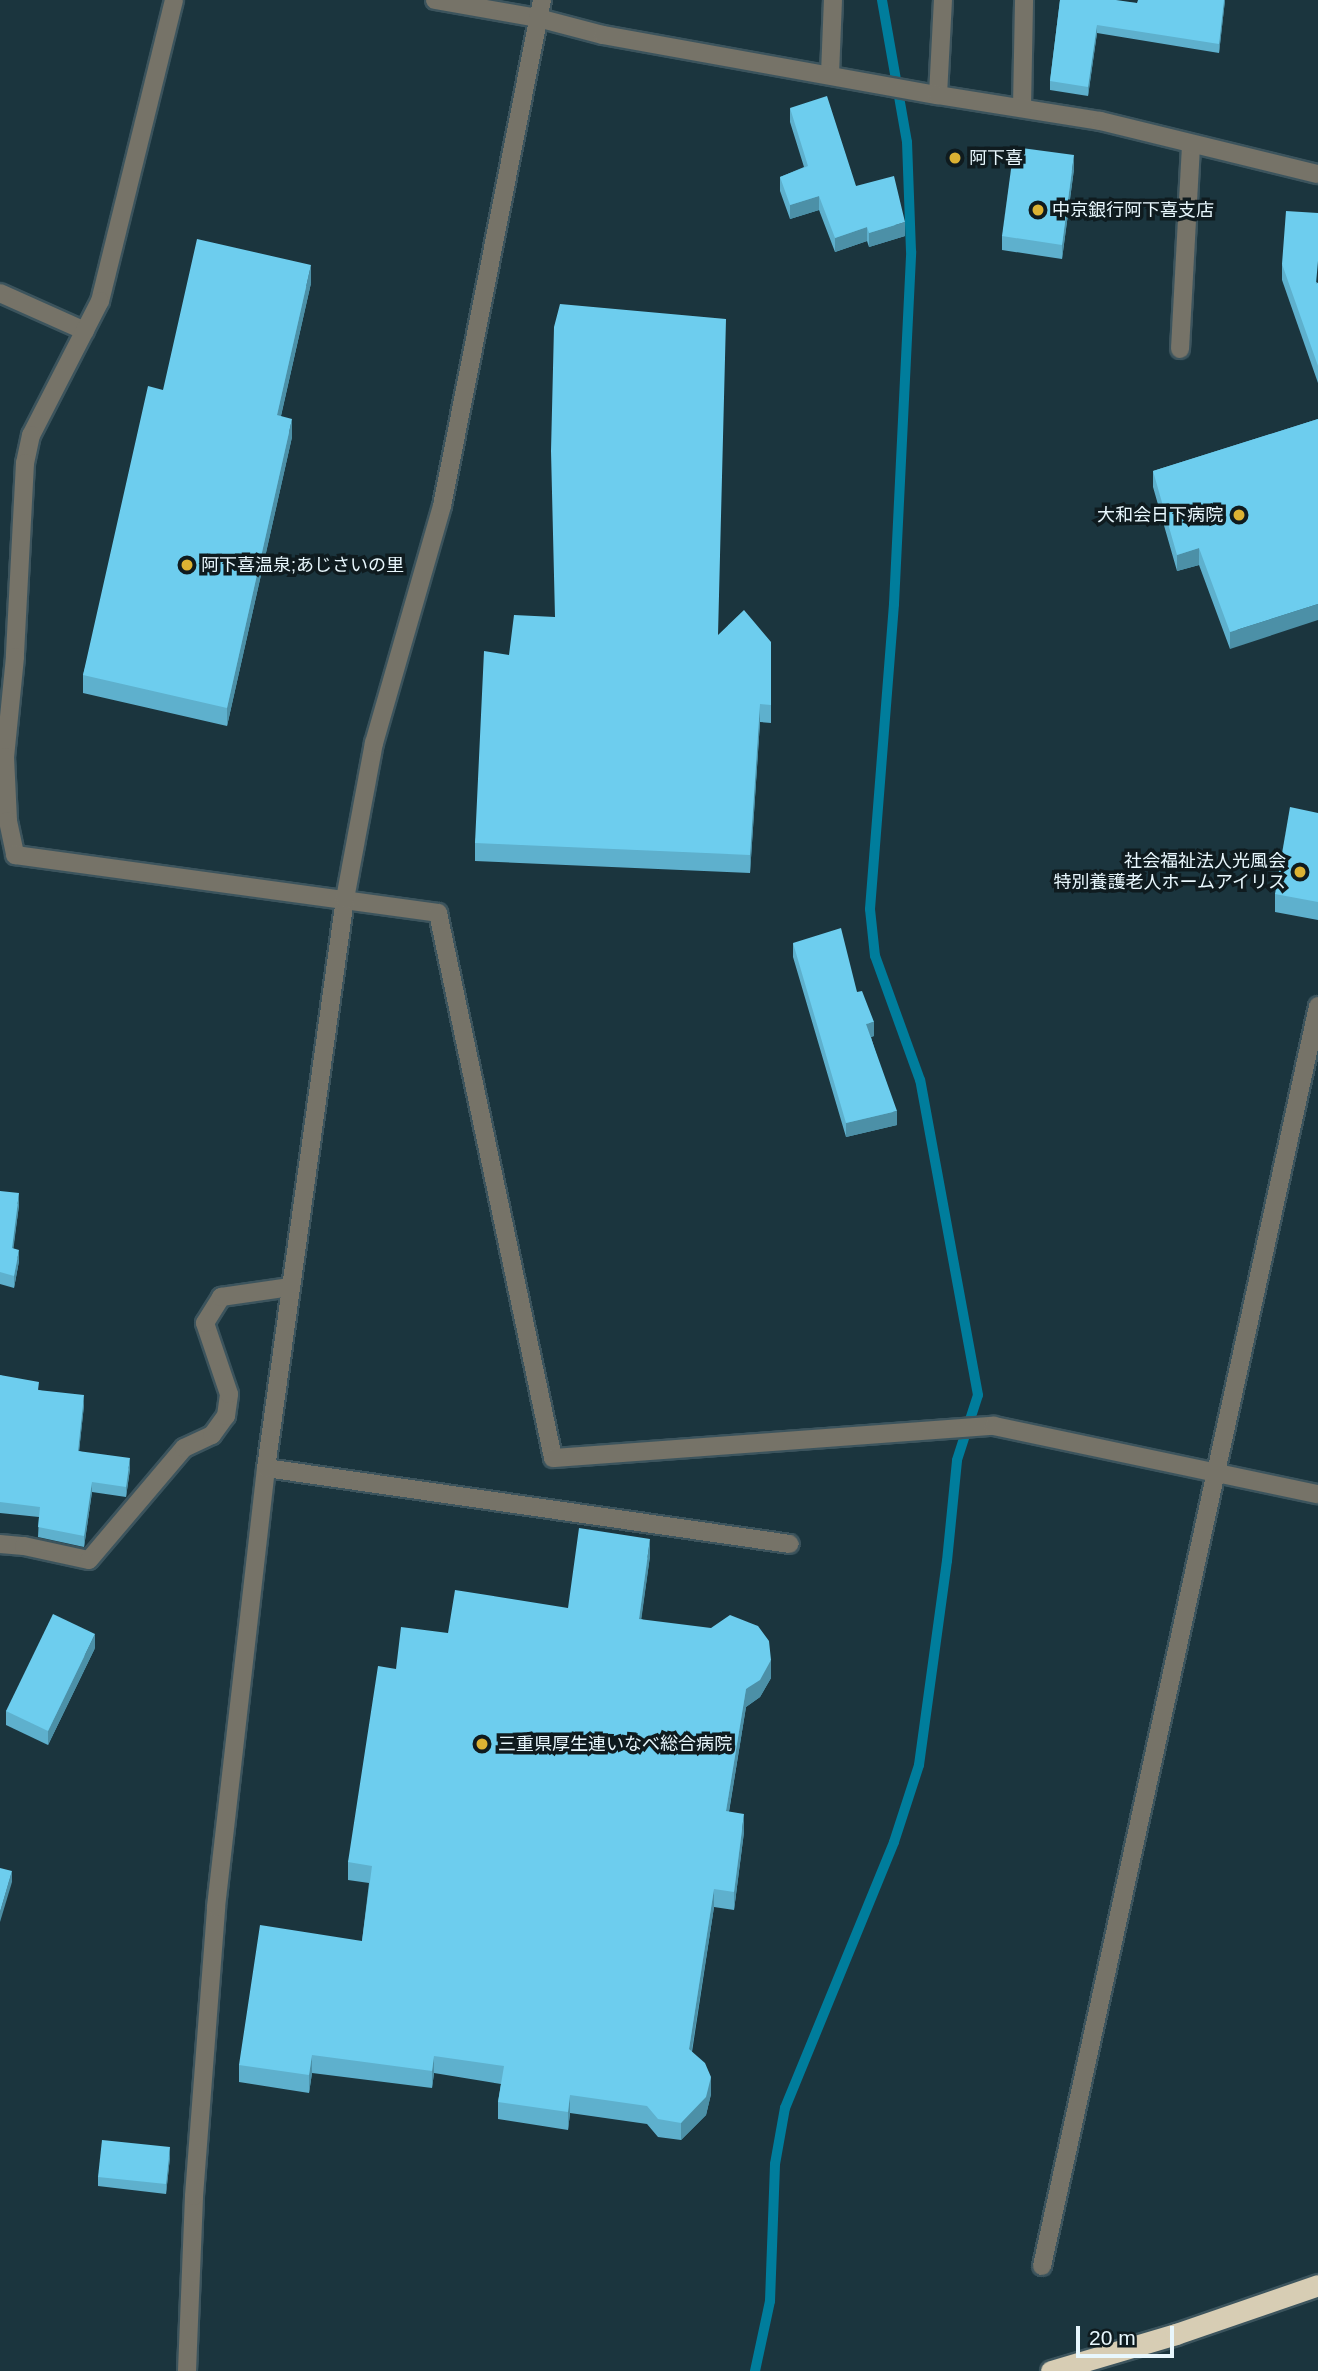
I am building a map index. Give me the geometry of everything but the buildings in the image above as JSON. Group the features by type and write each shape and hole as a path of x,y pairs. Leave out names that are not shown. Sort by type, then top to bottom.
{"highway":[{"path":"1051,2371 1176,2334 1318,2285"}],"street":[{"path":"174,0 100,301 31,435 25,463 8,654 2,760 8,821 15,855 438,913 553,1458 994,1426 1318,1494"},
{"path":"435,0 538,18 603,35 1100,121 1318,174"},
{"path":"187,2371 208,1991 267,1468 345,900 374,743 442,506 542,0"},
{"path":"830,74 833,0"},
{"path":"938,95 943,0"},
{"path":"1022,107 1024,0"},
{"path":"1180,349 1191,144"},
{"path":"0,293 85,331"},
{"path":"1042,2266 1318,1006"},
{"path":"0,1544 24,1546 89,1560 184,1448 212,1435 226,1416 229,1394 205,1323 221,1297 290,1287"},
{"path":"267,1468 790,1544"}],"waterway":[{"path":"755,2371 770,2301 775,2164 785,2108 894,1842 919,1765 947,1561 957,1460 978,1395 920,1080 875,956 870,909 894,604 911,251 907,142 882,0"}],"place":[{"name":"阿下喜","path":"955,158"},
{"name":"中京銀行阿下喜支店","path":"1038,210"},
{"name":"大和会日下病院","path":"1239,515"},
{"name":"阿下喜温泉;あじさいの里","path":"187,565"},
{"name":"社会福祉法人光風会 特別養護老人ホームアイリス","path":"1300,872"},
{"name":"三重県厚生連いなべ総合病院","path":"482,1744"}]}
